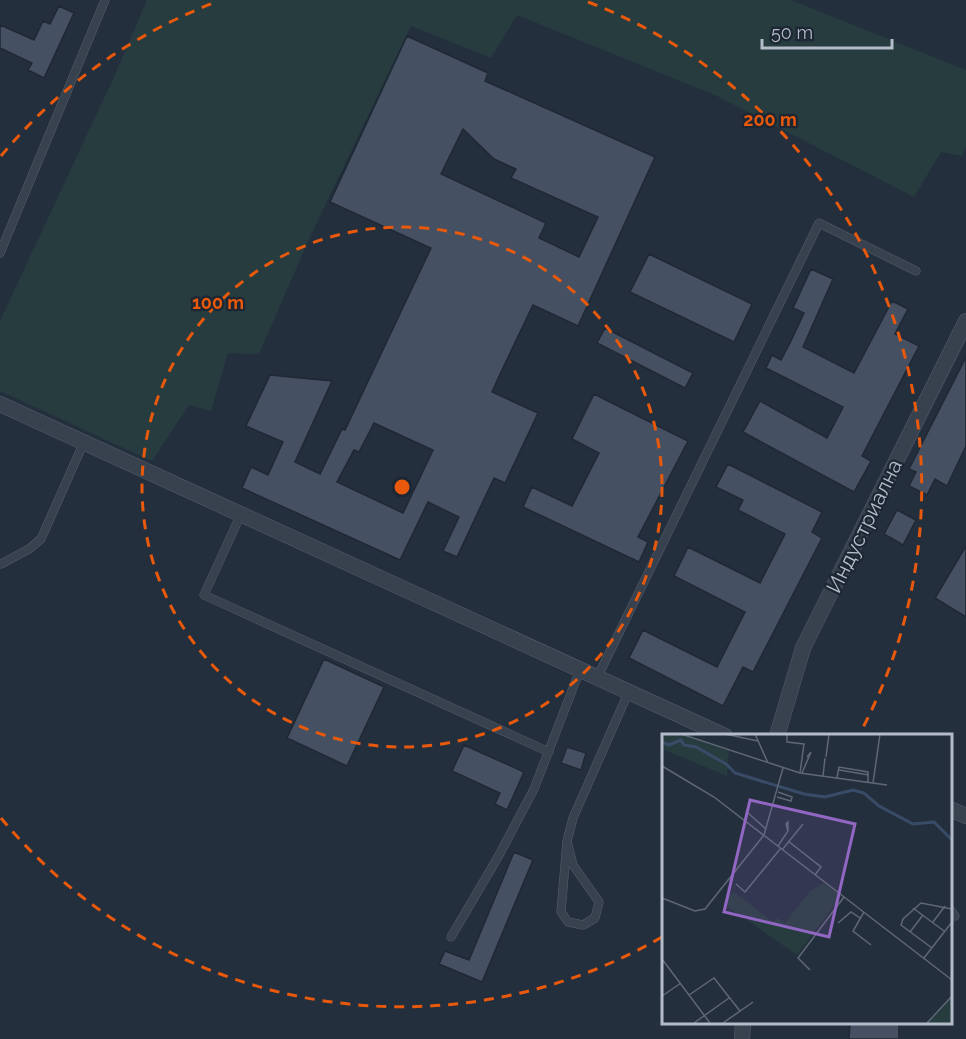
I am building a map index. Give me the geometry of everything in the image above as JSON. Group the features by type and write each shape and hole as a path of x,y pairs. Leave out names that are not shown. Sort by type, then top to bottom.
{"street":[{"name":"Индустриална","path":"778,734 804,648 966,321"},
{"path":"0,404 629,690 719,734"},
{"path":"951,809 966,816"},
{"path":"742,1039 743,1024"}],"lane":[{"path":"0,254 105,0"},
{"path":"598,676 819,223 916,271"},
{"path":"1,564 29,549 41,538 85,441"},
{"path":"241,514 204,595 549,752"},
{"path":"451,937 498,857 534,789 581,668"},
{"path":"567,841 573,865 599,902 595,918 583,925 568,922 561,912 567,841 573,818 629,690"}],"green space":[{"path":"147,0 791,0 966,70 966,147 962,156 941,152 914,197 717,96 517,15 491,58 411,26 311,235 259,354 228,353 211,411 189,405 152,461 0,391 0,321 114,77"}],"building":[{"path":"59,6 74,13 44,78 28,70 32,63 0,48 0,25 34,40 43,21 50,24"},
{"path":"407,36 488,73 485,81 655,157 578,326 533,305 492,392 538,413 505,483 494,478 457,557 443,551 459,517 428,502 400,560 242,488 251,467 268,475 283,442 246,426 270,375 332,381 295,462 320,474 342,429 345,430 431,248 330,202","holes":["463,129 494,159 516,169 511,178 598,217 579,257 539,238 546,223 441,174","374,423 433,450 403,513 337,482 354,450 359,452"]},
{"path":"649,254 752,304 734,342 630,292"},
{"path":"811,269 833,279 803,347 854,373 892,301 908,309 895,334 919,346 862,456 871,461 854,492 743,432 760,401 827,438 843,407 766,368 772,355 781,360 804,313 793,308"},
{"path":"605,328 693,373 685,388 597,343"},
{"path":"966,357 966,446 947,486 935,479 927,495 909,486 916,472 909,469"},
{"path":"594,394 688,441 638,537 648,542 639,562 523,507 532,487 572,506 599,453 572,439"},
{"path":"728,464 822,512 812,532 822,538 753,672 743,667 723,706 629,658 643,630 717,667 745,612 674,576 688,547 760,583 785,534 738,510 743,500 716,487"},
{"path":"897,510 916,520 903,545 884,534"},
{"path":"966,546 966,617 935,598"},
{"path":"324,659 384,687 347,766 287,738"},
{"path":"464,745 524,772 507,810 495,804 500,793 452,771"},
{"path":"567,747 586,753 581,770 561,763"},
{"path":"514,852 533,860 482,982 439,964 445,951 469,960"},
{"path":"850,1024 899,1024 899,1039 849,1039"}]}
